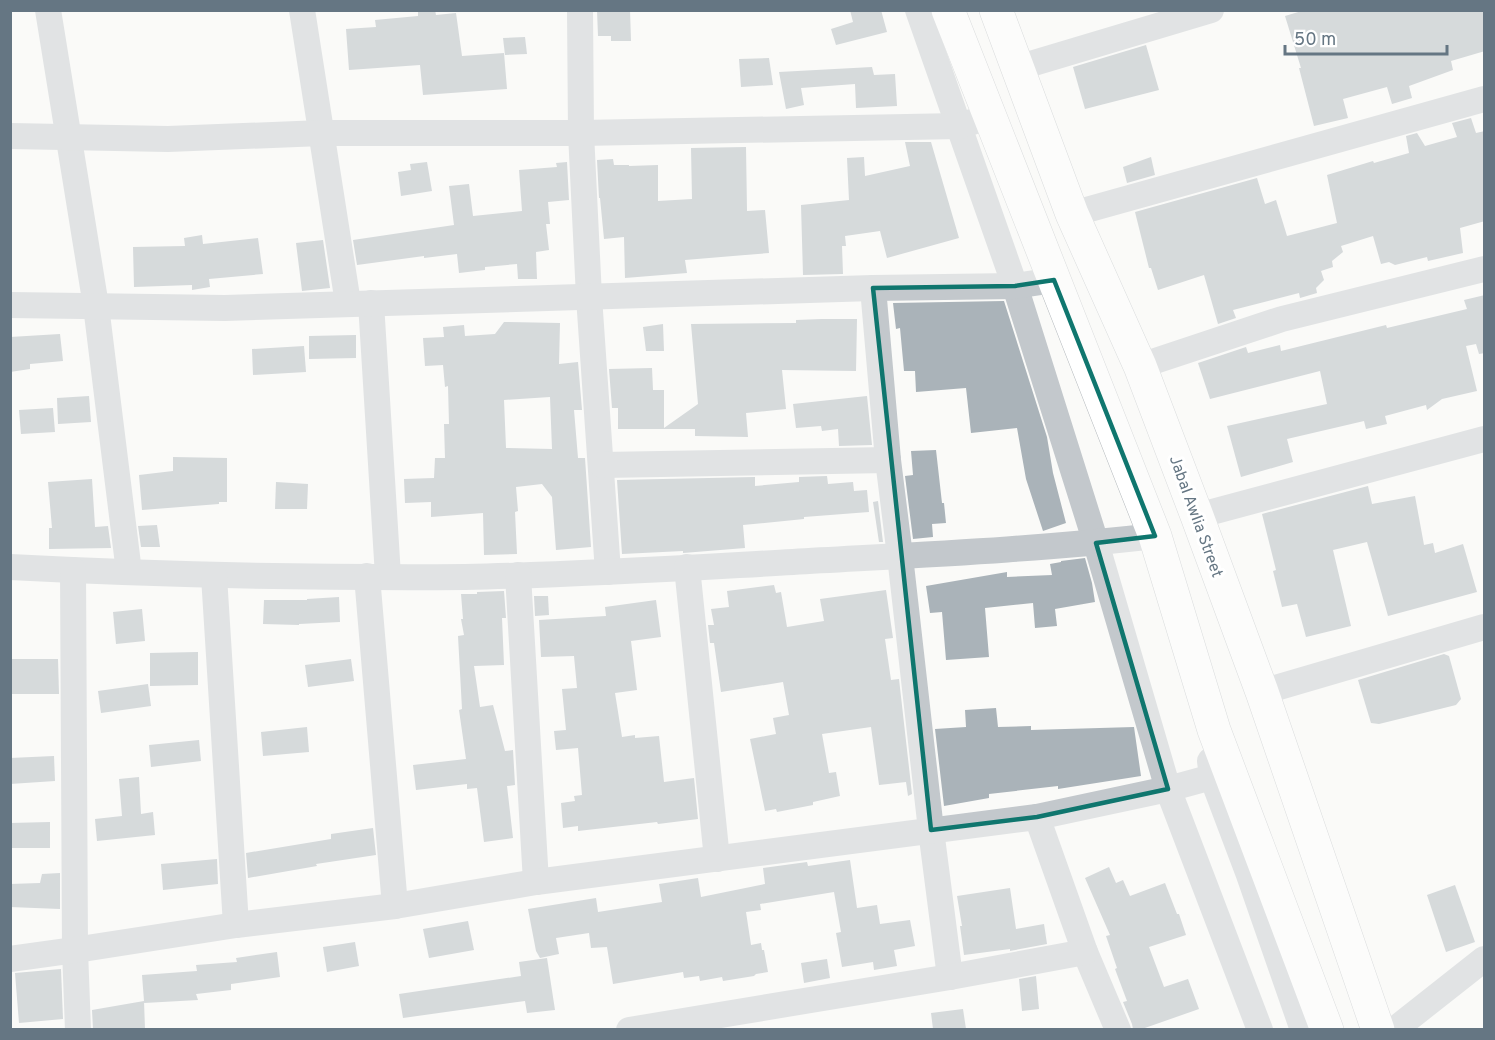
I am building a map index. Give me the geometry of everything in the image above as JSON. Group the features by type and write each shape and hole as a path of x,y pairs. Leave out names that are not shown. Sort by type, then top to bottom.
{"main road":[{"path":"948,10 974,121 1054,280 1155,536 1211,719 1327,1029"},
{"name":"Jabal Awlia Street","path":"996,10 1072,214 1140,366 1197,516 1262,692 1378,1029"}],"street":[{"path":"48,10 96,306 129,572"},
{"path":"302,10 322,133 359,303 378,576 395,906"},
{"path":"580,10 581,133 589,297 608,572"},
{"path":"918,10 974,121 1014,286 1096,543 1168,789 1260,1029"},
{"path":"1017,68 1211,10"},
{"path":"1072,214 1485,99"},
{"path":"10,136 168,139 322,133 581,133 974,121"},
{"path":"1140,366 1282,319 1485,269"},
{"path":"10,305 225,308 873,288 1014,286 1054,280"},
{"path":"873,288 888,460 950,977"},
{"path":"1197,516 1485,439"},
{"path":"602,465 888,460"},
{"path":"10,567 214,576 467,577 608,572 900,556 1096,543 1155,536"},
{"path":"687,567 717,859"},
{"path":"73,570 75,950 78,1029"},
{"path":"518,575 536,882"},
{"path":"214,576 236,925"},
{"path":"1262,692 1485,627"},
{"path":"1211,719 1208,734 1212,777 1303,1029"},
{"path":"10,959 236,925 395,906 536,882 1037,817 1168,789 1212,777"},
{"path":"1037,817 1085,952 1118,1029"},
{"path":"628,1029 950,977 1085,952"},
{"path":"1394,1029 1485,959"}],"highlighted area":[{"path":"1054,280 1155,536 1096,543 1168,789 1037,817 931,830 873,288 1015,286"}],"building":[{"path":"418,10 435,10 436,15 456,13 462,56 504,53 507,89 423,95 420,65 349,70 346,29 376,27 375,20 418,16"},
{"path":"597,10 630,10 631,41 611,41 611,36 598,36"},
{"path":"850,10 881,10 887,32 836,45 831,29 853,22"},
{"path":"1305,10 1485,10 1485,51 1451,61 1453,70 1409,86 1412,98 1392,104 1387,87 1343,99 1348,118 1314,126 1299,68 1301,68 1285,16"},
{"path":"525,37 527,54 505,55 503,38"},
{"path":"1146,45 1159,90 1085,109 1073,67"},
{"path":"769,58 773,85 741,87 739,59"},
{"path":"872,67 874,75 895,74 897,106 856,108 855,84 801,88 804,105 786,109 779,72"},
{"path":"1471,118 1476,133 1485,131 1485,221 1460,228 1463,253 1428,261 1427,257 1395,265 1389,262 1381,264 1373,236 1341,246 1343,252 1332,261 1333,267 1321,271 1324,280 1316,288 1317,293 1300,298 1299,293 1233,310 1236,318 1218,324 1204,275 1158,290 1151,268 1149,268 1135,212 1257,178 1265,204 1276,200 1287,236 1337,223 1327,175 1409,153 1406,136 1417,133 1425,146 1457,137 1452,123"},
{"path":"905,142 931,142 959,238 887,258 880,231 845,236 846,246 842,246 843,274 803,275 801,205 849,200 847,158 864,157 865,176 910,166"},
{"path":"746,147 747,211 765,210 769,253 685,260 687,273 625,278 624,237 604,239 597,160 613,159 614,165 658,165 658,201 692,199 691,148"},
{"path":"1151,157 1155,175 1127,183 1123,167"},
{"path":"427,162 432,191 401,196 398,172 411,170 410,164"},
{"path":"567,162 569,200 548,202 550,224 546,224 549,250 536,252 537,279 518,279 517,264 485,267 485,270 459,273 457,254 357,265 353,240 454,225 449,186 469,184 473,216 522,211 519,170 557,167 556,163"},
{"path":"202,235 203,244 258,238 263,274 209,279 210,287 192,290 192,285 134,287 133,247 185,246 184,238"},
{"path":"323,240 330,288 302,291 296,243"},
{"path":"1485,295 1485,353 1479,354 1476,344 1466,346 1477,391 1442,399 1427,410 1426,405 1385,416 1387,424 1366,429 1364,421 1287,439 1293,462 1241,477 1227,426 1327,404 1320,371 1210,399 1198,363 1246,347 1248,353 1280,345 1281,351 1386,325 1387,328 1467,309 1464,300"},
{"path":"1004,301 1047,437 1053,473 1066,523 1043,531 1026,479 1017,428 971,433 966,388 916,392 915,371 904,371 900,328 896,329 893,303"},
{"path":"857,319 856,371 782,370 786,409 746,413 748,437 695,436 695,429 618,429 618,408 612,408 609,369 652,368 653,390 664,390 664,428 698,404 691,324 796,323 796,320"},
{"path":"504,322 560,323 559,364 578,362 582,410 574,410 578,458 585,458 591,547 556,550 552,497 542,484 516,487 517,554 484,555 483,513 431,517 431,502 405,503 404,479 434,478 435,458 445,458 444,424 449,424 448,386 445,387 443,365 425,366 423,338 444,337 443,327 464,325 465,336 495,334","holes":["550,397 552,449 506,448 504,400"]},
{"path":"663,324 664,351 646,351 643,327"},
{"path":"60,334 63,361 30,364 30,369 10,372 10,337"},
{"path":"356,335 356,358 309,359 309,336"},
{"path":"304,346 306,372 253,375 252,349"},
{"path":"89,396 91,422 58,424 57,398"},
{"path":"867,396 872,445 839,446 838,429 822,431 821,426 796,428 793,404"},
{"path":"53,408 55,432 21,434 19,410"},
{"path":"936,450 946,523 932,524 933,537 913,539 905,476 913,475 911,451"},
{"path":"173,457 227,458 227,502 142,510 139,475 173,471"},
{"path":"827,476 828,484 853,482 854,491 867,490 869,512 743,525 745,548 683,553 683,551 622,554 617,480 755,477 755,486 799,482 799,477"},
{"path":"92,479 95,527 108,526 111,548 49,549 49,528 52,528 48,482"},
{"path":"276,482 308,484 307,509 275,509"},
{"path":"1368,486 1372,504 1415,496 1424,545 1433,543 1435,553 1463,544 1477,592 1388,616 1367,542 1333,550 1351,626 1306,637 1297,604 1282,607 1273,571 1276,570 1262,514"},
{"path":"878,501 883,542 879,542 873,502"},
{"path":"157,525 160,547 141,547 138,526"},
{"path":"1085,558 1095,602 1055,609 1057,626 1035,628 1033,603 985,608 989,657 946,660 942,612 930,613 926,586 1007,572 1007,577 1052,575 1050,564"},
{"path":"774,585 776,593 781,592 787,627 824,621 820,599 886,590 893,638 885,639 891,680 899,679 912,794 908,796 906,782 879,785 871,727 822,734 829,773 836,772 840,796 813,802 813,805 777,812 776,809 765,811 750,739 776,734 773,718 789,715 783,682 721,692 714,643 710,643 708,625 714,625 711,609 729,607 727,591"},
{"path":"504,591 506,618 502,618 504,665 474,666 480,707 493,705 505,751 513,750 515,785 507,786 513,838 484,842 477,788 467,789 467,784 416,790 413,765 466,759 459,710 462,709 458,636 464,635 461,619 463,619 461,594"},
{"path":"534,596 548,596 549,615 535,616"},
{"path":"339,597 340,622 299,625 263,624 264,600"},
{"path":"656,600 661,637 631,641 637,690 615,693 622,737 659,736 664,782 694,778 698,819 578,831 578,826 563,828 561,803 575,801 574,796 582,795 578,748 556,750 554,731 566,730 562,689 577,688 574,656 541,657 539,620 606,616 605,607"},
{"path":"142,609 145,641 116,644 113,612"},
{"path":"198,652 198,685 150,686 150,653"},
{"path":"1444,654 1449,656 1461,699 1456,705 1379,724 1371,723 1358,680"},
{"path":"10,659 58,659 59,694 10,694"},
{"path":"351,659 354,681 308,687 305,665"},
{"path":"148,684 151,706 101,713 98,691"},
{"path":"996,708 998,727 1031,726 1031,730 1134,727 1141,776 1058,789 1058,786 989,794 989,798 944,806 935,729 966,727 965,710"},
{"path":"307,727 309,752 263,756 261,732"},
{"path":"199,740 201,761 151,767 149,745"},
{"path":"54,756 55,781 10,784 10,758"},
{"path":"139,777 141,814 153,812 155,835 97,841 95,819 122,816 119,779"},
{"path":"50,822 50,848 10,848 10,823"},
{"path":"373,828 376,855 248,878 246,853 331,839 331,834"},
{"path":"217,859 218,884 163,890 161,864"},
{"path":"850,860 857,908 877,905 880,924 910,920 915,946 894,950 897,966 874,970 873,962 842,967 836,933 841,932 834,892 760,904 761,910 746,912 751,945 761,943 768,972 754,976 723,981 722,977 700,981 699,976 684,978 683,972 613,984 607,947 591,948 589,933 556,938 559,954 540,958 536,951 528,909 596,898 598,912 662,902 659,884 698,878 701,897 765,884 763,868 807,862 808,866"},
{"path":"1109,867 1116,883 1123,880 1130,896 1165,883 1186,935 1149,947 1164,987 1188,979 1199,1009 1142,1029 1133,1029 1123,1002 1127,1001 1106,936 1110,935 1085,878"},
{"path":"60,873 60,909 10,907 10,884 40,883 42,874"},
{"path":"1455,885 1475,942 1446,952 1427,895"},
{"path":"1010,888 1016,929 1044,924 1047,944 1010,951 1010,949 964,955 957,896"},
{"path":"468,921 474,950 429,958 423,929"},
{"path":"355,942 359,966 327,972 323,947"},
{"path":"277,952 280,977 231,984 231,990 196,994 198,1000 144,1003 145,1029 93,1029 92,1010 144,1001 142,975 197,971 196,965 237,962 236,958"},
{"path":"547,958 555,1010 527,1013 525,1001 403,1018 399,994 521,976 519,962"},
{"path":"827,959 830,978 804,983 801,963"},
{"path":"61,969 63,1019 19,1023 15,973"},
{"path":"1036,976 1039,1009 1022,1011 1019,979"},
{"path":"963,1009 966,1029 933,1029 931,1013"}]}
